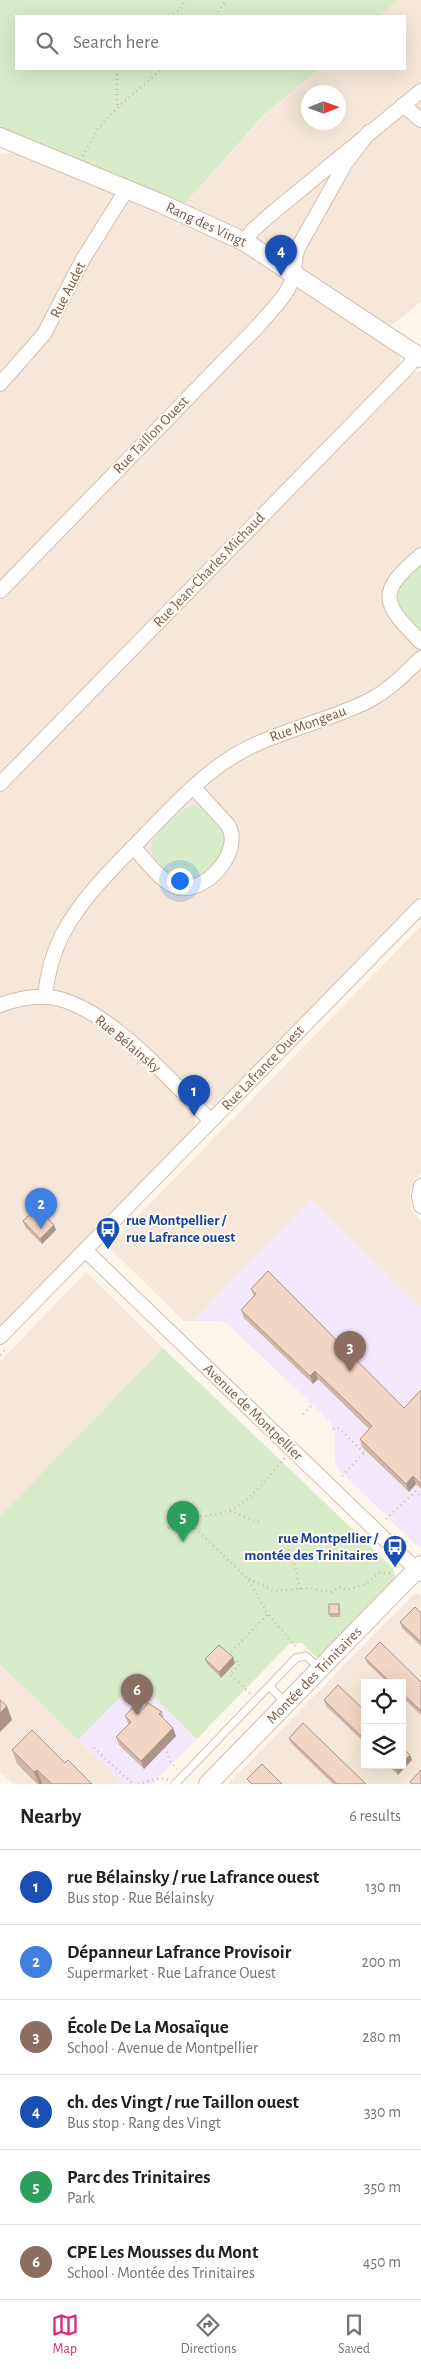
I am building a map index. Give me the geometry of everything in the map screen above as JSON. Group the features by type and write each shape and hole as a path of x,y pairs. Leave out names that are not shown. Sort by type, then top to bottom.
{"street":[{"path":"245,242 254,230 271,214 421,91"},
{"path":"403,104 421,120"},
{"name":"Rue Taillon Ouest","path":"0,591 259,325 287,292 294,274 294,256 299,246 345,164 369,132"},
{"name":"Rang des Vingt","path":"0,137 127,189 245,242 419,357"},
{"name":"Rue Audet","path":"0,384 44,334 83,259 127,189"},
{"name":"Rue Jean-Charles Michaud","path":"0,784 419,357"},
{"path":"421,555 395,580 391,588 389,600 396,616 421,642"},
{"name":"Rue Mongeau","path":"45,997 50,965 71,920 92,891 133,847 194,788 221,764 254,745 352,708 376,696 421,658"},
{"path":"133,847 166,880 176,887 189,888 197,885 214,872 230,852 233,836 228,825 194,788"},
{"name":"Rue Lafrance Ouest","path":"0,1337 421,906"},
{"name":"Rue Bélainsky","path":"0,1004 26,998 45,997 68,1002 105,1022 136,1048 211,1121"},
{"path":"421,1186 419,1197 421,1206"},
{"name":"Avenue de Montpellier","path":"85,1250 419,1569"},
{"name":"Montée des Trinitaires","path":"208,1784 419,1569"}],"lane":[{"path":"175,1784 296,1658 306,1656 320,1668"},
{"path":"269,1686 286,1703"}],"path":[{"path":"166,15 179,11 185,0"},
{"path":"216,15 227,0"},
{"path":"117,70 117,108"},
{"path":"77,169 98,129 117,108 161,70"},
{"path":"303,1414 310,1406"},
{"path":"333,1429 339,1428 365,1452 342,1476"},
{"path":"168,1528 184,1518 214,1516 230,1510 259,1486 293,1450"},
{"path":"386,1519 419,1488"},
{"path":"416,1491 421,1496"},
{"path":"230,1510 261,1523"},
{"path":"184,1518 248,1578 274,1591 300,1589 332,1592 341,1587 347,1590 366,1584 378,1573 397,1573"},
{"path":"288,1550 295,1561 294,1571 300,1589"},
{"path":"248,1578 268,1614 292,1641 301,1656"},
{"path":"256,1700 230,1674 240,1664 229,1654 268,1614"},
{"path":"165,1747 172,1763"},
{"path":"94,1748 133,1784"},
{"path":"138,1784 161,1778"}],"shaded area":[{"path":"398,0 421,0 421,302 375,338 397,353 400,358 400,367 406,378 415,372 421,371 421,895 220,1103 214,1107 204,1103 192,1115 195,1123 193,1130 0,1328 0,154 14,153 172,219 264,116 318,70 406,70 406,15 380,15"},
{"path":"421,926 421,1172 413,1182 410,1195 412,1209 421,1221 421,1307 311,1200 193,1321 184,1321 108,1247"},
{"path":"311,1200 421,1307 421,1547 415,1544 338,1469 335,1461 335,1430 327,1419 229,1325 220,1321 193,1321"},
{"path":"86,1272 163,1348 0,1516 0,1362"},
{"path":"417,1594 421,1596 421,1784 228,1784 412,1596"},
{"path":"0,1664 123,1784 13,1784 0,1772"},
{"path":"137,1680 197,1739 152,1784 123,1784 78,1740"}],"green space":[{"path":"0,0 398,0 380,15 15,15 15,70 318,70 263,116 184,205 0,129"},
{"path":"421,565 421,631 401,613 397,606 396,598 404,583"},
{"path":"193,805 199,806 212,817 224,833 226,839 221,857 214,866 195,878 185,880 176,878 167,872 156,861 151,847 156,836 168,823 182,811"},
{"path":"163,1348 393,1568 395,1578 317,1658 302,1643 289,1644 197,1739 137,1680 78,1740 0,1664 0,1516"}],"building":[{"path":"37,1207 54,1225 40,1239 23,1221"},
{"path":"268,1271 404,1408 421,1390 421,1484 413,1476 406,1484 360,1439 372,1426 315,1371 310,1376 241,1310 256,1294 251,1289"},
{"path":"329,1604 339,1604 339,1614 329,1614"},
{"path":"415,1607 421,1613 421,1642 400,1622"},
{"path":"380,1642 421,1682 421,1711 406,1697 406,1679 387,1679 365,1658"},
{"path":"219,1645 233,1657 219,1672 205,1659"},
{"path":"338,1685 361,1707 361,1736 324,1700"},
{"path":"0,1700 7,1706 0,1713"},
{"path":"148,1703 162,1712 159,1714 173,1728 141,1761 116,1737 131,1722 125,1716 132,1708 138,1714"},
{"path":"303,1723 366,1784 337,1784 289,1738"},
{"path":"32,1730 65,1763 68,1760 92,1784 52,1784 37,1770 34,1772 12,1750"},
{"path":"406,1751 410,1755 406,1759"},
{"path":"262,1764 282,1784 252,1784 247,1779"},
{"path":"421,1770 421,1784 412,1784 410,1782"}],"place":[{"name":"ch. des Vingt / rue Taillon ouest","path":"281,276"},
{"name":"rue Bélainsky / rue Lafrance ouest","path":"194,1116"},
{"name":"Dépanneur Lafrance Provisoir","path":"41,1229"},
{"name":"rue Montpellier / rue Lafrance ouest","path":"108,1250"},
{"name":"École De La Mosaïque","path":"350,1372"},
{"name":"Parc des Trinitaires","path":"183,1542"},
{"name":"rue Montpellier / montée des Trinitaires","path":"395,1568"},
{"name":"CPE Les Mousses du Mont","path":"137,1715"}]}
